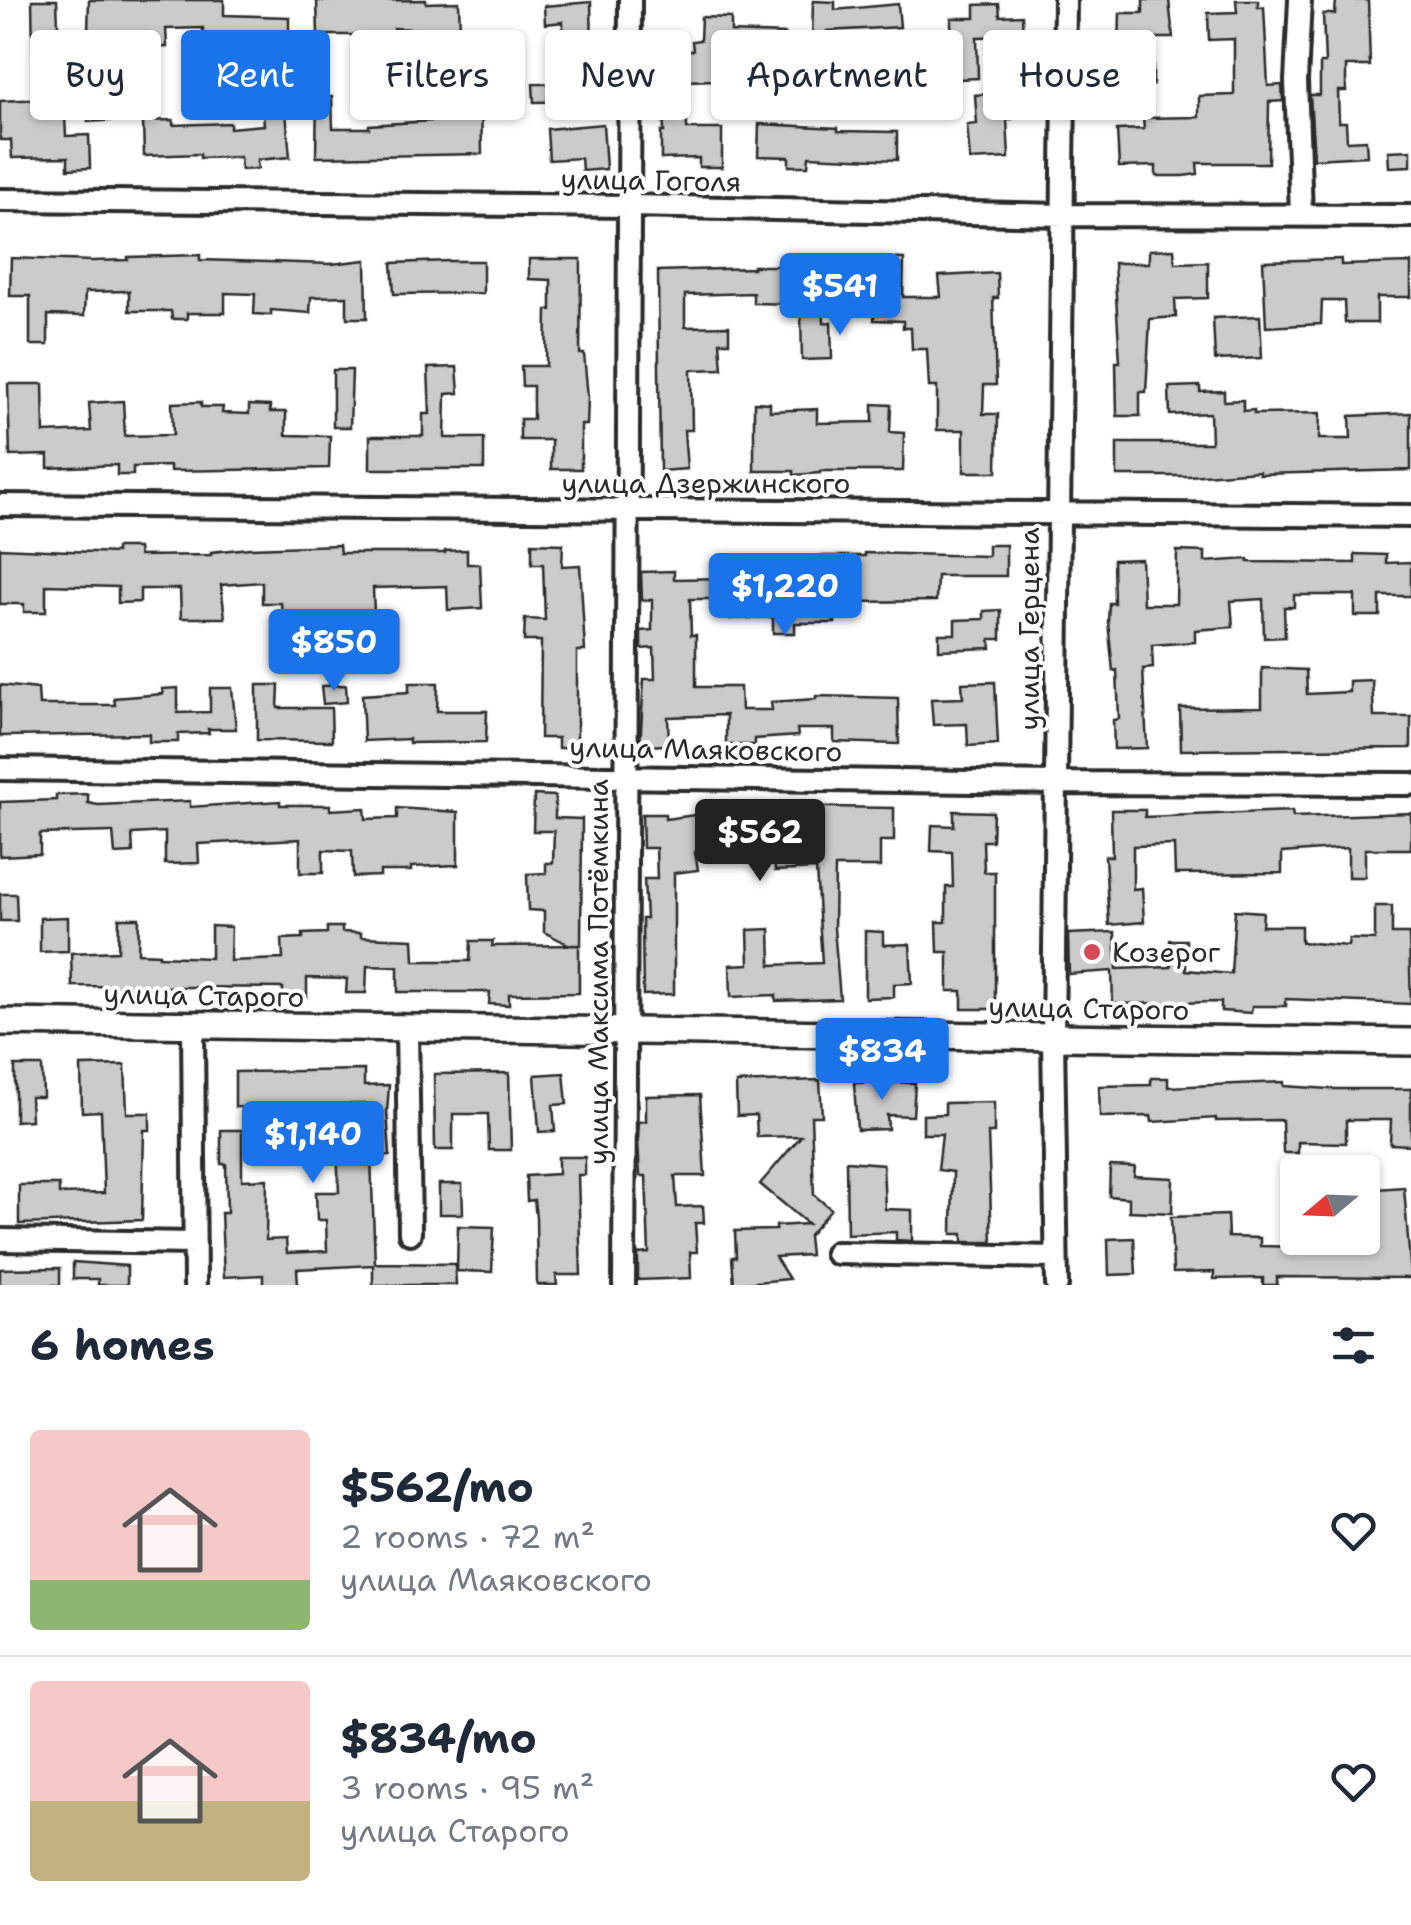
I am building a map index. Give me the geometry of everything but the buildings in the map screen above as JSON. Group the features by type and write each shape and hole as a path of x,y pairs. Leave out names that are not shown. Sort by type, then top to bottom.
{"street":[{"name":"улица Максима Потёмкина","path":"624,1285 630,0"},
{"name":"улица Герцена","path":"1057,1285 1053,1039 1065,0"},
{"path":"1300,0 1296,81 1301,214"},
{"name":"улица Гоголя","path":"0,200 630,206 1063,216 1411,216"},
{"name":"улица Дзержинского","path":"0,506 1411,516"},
{"name":"улица Маяковского","path":"0,769 1411,784"},
{"name":"улица Старого","path":"0,1022 1411,1042"},
{"path":"194,1024 195,1285"},
{"path":"407,1027 410,1234"},
{"path":"0,1240 195,1243"},
{"path":"836,1253 1056,1258"}],"place":[{"name":"Козерог","path":"1092,952"}]}
